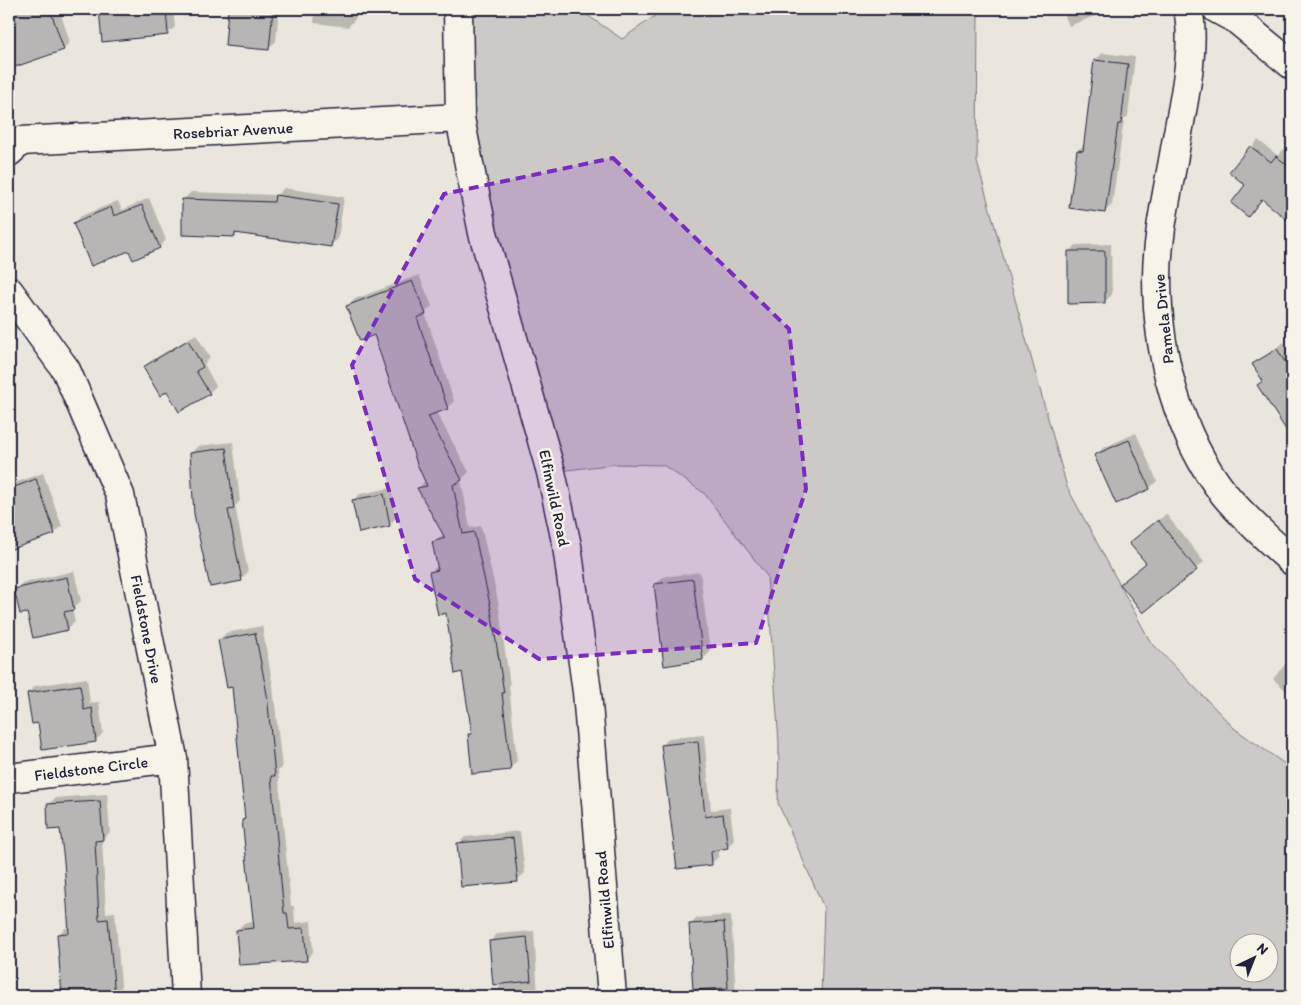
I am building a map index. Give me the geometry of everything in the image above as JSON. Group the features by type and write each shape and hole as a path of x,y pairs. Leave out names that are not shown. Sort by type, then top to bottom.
{"street":[{"name":"Elfinwild Road","path":"458,9 460,118 483,233 551,472 567,546 587,692 612,996"},
{"name":"Pamela Drive","path":"1188,9 1192,25 1189,55 1161,228 1157,278 1163,347 1172,386 1186,428 1207,468 1224,494 1247,520 1292,561"},
{"path":"1217,9 1237,20 1292,65"},
{"name":"Rosebriar Avenue","path":"9,152 21,141 460,118"},
{"name":"Fieldstone Drive","path":"9,291 66,370 120,495 172,758 186,996"},
{"name":"Fieldstone Circle","path":"9,778 172,758"}],"highlighted area":[{"path":"613,158 789,329 806,489 756,643 539,659 415,579 352,365 444,194"}],"shaded area":[{"path":"458,9 586,9 587,15 622,39 655,16 656,9 978,9 977,162 1067,487 1150,641 1235,729 1292,769 1292,996 821,996 824,908 778,803 779,743 767,576 704,493 663,465 616,464 551,472 483,233"}],"building":[{"path":"12,9 50,9 64,50 9,69 9,24 16,22"},
{"path":"99,9 166,9 168,35 102,42"},
{"path":"228,9 273,9 269,50 225,46"},
{"path":"1094,60 1128,64 1121,124 1118,124 1105,213 1069,208 1077,150 1083,151"},
{"path":"1250,146 1271,162 1276,156 1292,169 1292,224 1262,199 1248,217 1231,203 1245,185 1229,172"},
{"path":"275,195 338,204 331,247 235,233 235,237 182,235 182,199 274,202"},
{"path":"142,205 160,248 133,260 129,251 91,266 73,223 111,207 114,216"},
{"path":"1068,251 1105,251 1105,303 1068,304"},
{"path":"412,281 426,314 417,318 448,409 428,416 462,480 453,485 463,534 474,532 491,609 504,693 502,693 511,770 472,774 468,734 472,734 462,672 455,674 446,613 438,615 429,572 438,570 432,542 445,538 417,488 427,486 417,464 374,335 360,341 346,306"},
{"path":"188,340 203,367 196,371 210,394 179,412 167,391 160,396 143,367"},
{"path":"1277,349 1292,373 1292,439 1257,385 1263,381 1252,364"},
{"path":"1129,440 1150,489 1116,504 1094,455"},
{"path":"226,448 234,509 228,510 242,581 210,587 194,514 190,453"},
{"path":"36,479 55,534 9,550 9,489"},
{"path":"384,494 390,526 359,533 352,500"},
{"path":"1158,520 1197,570 1143,613 1120,584 1146,563 1129,543"},
{"path":"67,577 74,610 64,612 68,630 33,638 27,613 20,614 14,589"},
{"path":"693,579 703,660 664,666 654,584"},
{"path":"255,633 267,694 275,776 271,776 284,913 287,913 289,929 304,928 307,961 239,965 236,930 254,928 242,820 245,819 232,687 227,688 218,640"},
{"path":"80,685 84,710 92,708 96,742 42,750 38,723 32,724 27,693"},
{"path":"698,741 705,817 723,814 728,848 711,851 712,865 677,869 661,745"},
{"path":"100,801 103,840 95,841 99,920 108,919 115,996 62,996 57,934 69,933 64,861 60,829 48,830 47,804"},
{"path":"513,838 518,882 461,887 457,843"},
{"path":"724,922 728,988 693,990 689,924"},
{"path":"527,937 531,981 493,985 489,941"}]}
